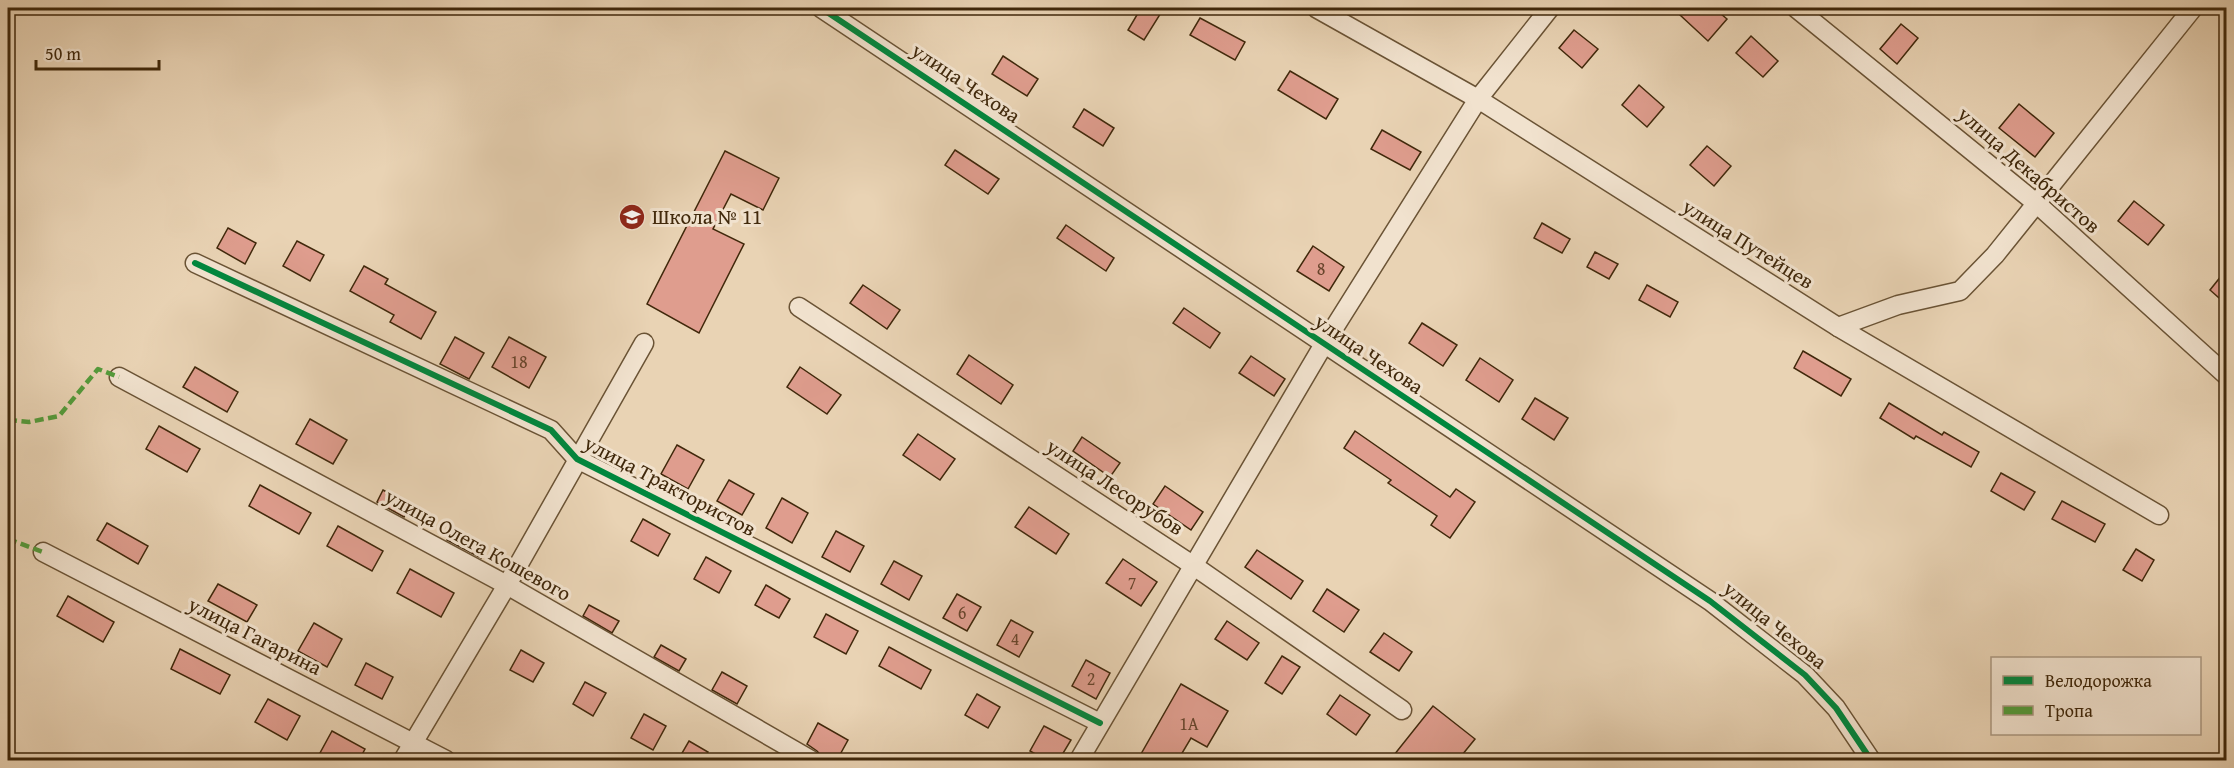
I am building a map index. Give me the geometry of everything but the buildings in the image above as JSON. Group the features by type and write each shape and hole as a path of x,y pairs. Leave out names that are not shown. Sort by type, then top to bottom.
{"street":[{"name":"улица Чехова","path":"821,8 954,94 1710,601 1805,675 1836,708 1871,760"},
{"name":"улица Путейцев","path":"1316,8 1478,99 1838,327 2159,515"},
{"path":"1079,760 1324,344 1478,99 1550,8"},
{"name":"улица Декабристов","path":"1796,8 2036,203 2226,375"},
{"path":"1838,327 1898,305 1960,291 1995,255 2193,8"},
{"name":"улица Трактористов","path":"195,263 550,430 577,459 1100,723"},
{"name":"улица Лесорубов","path":"799,307 1194,566 1402,710"},
{"path":"403,760 507,585 644,344"},
{"name":"улица Олега Кошевого","path":"119,377 507,585 811,760"},
{"name":"улица Гагарина","path":"43,552 446,760"}],"marked path":[{"path":"8,420 29,422 59,416 98,369 119,377"},
{"path":"8,539 43,552"}],"cycle path":[{"path":"821,8 1710,601 1805,675 1836,708 1871,760"},
{"path":"195,263 551,430 577,459 1100,723"}],"place":[{"name":"Школа № 11","path":"632,217"}]}
